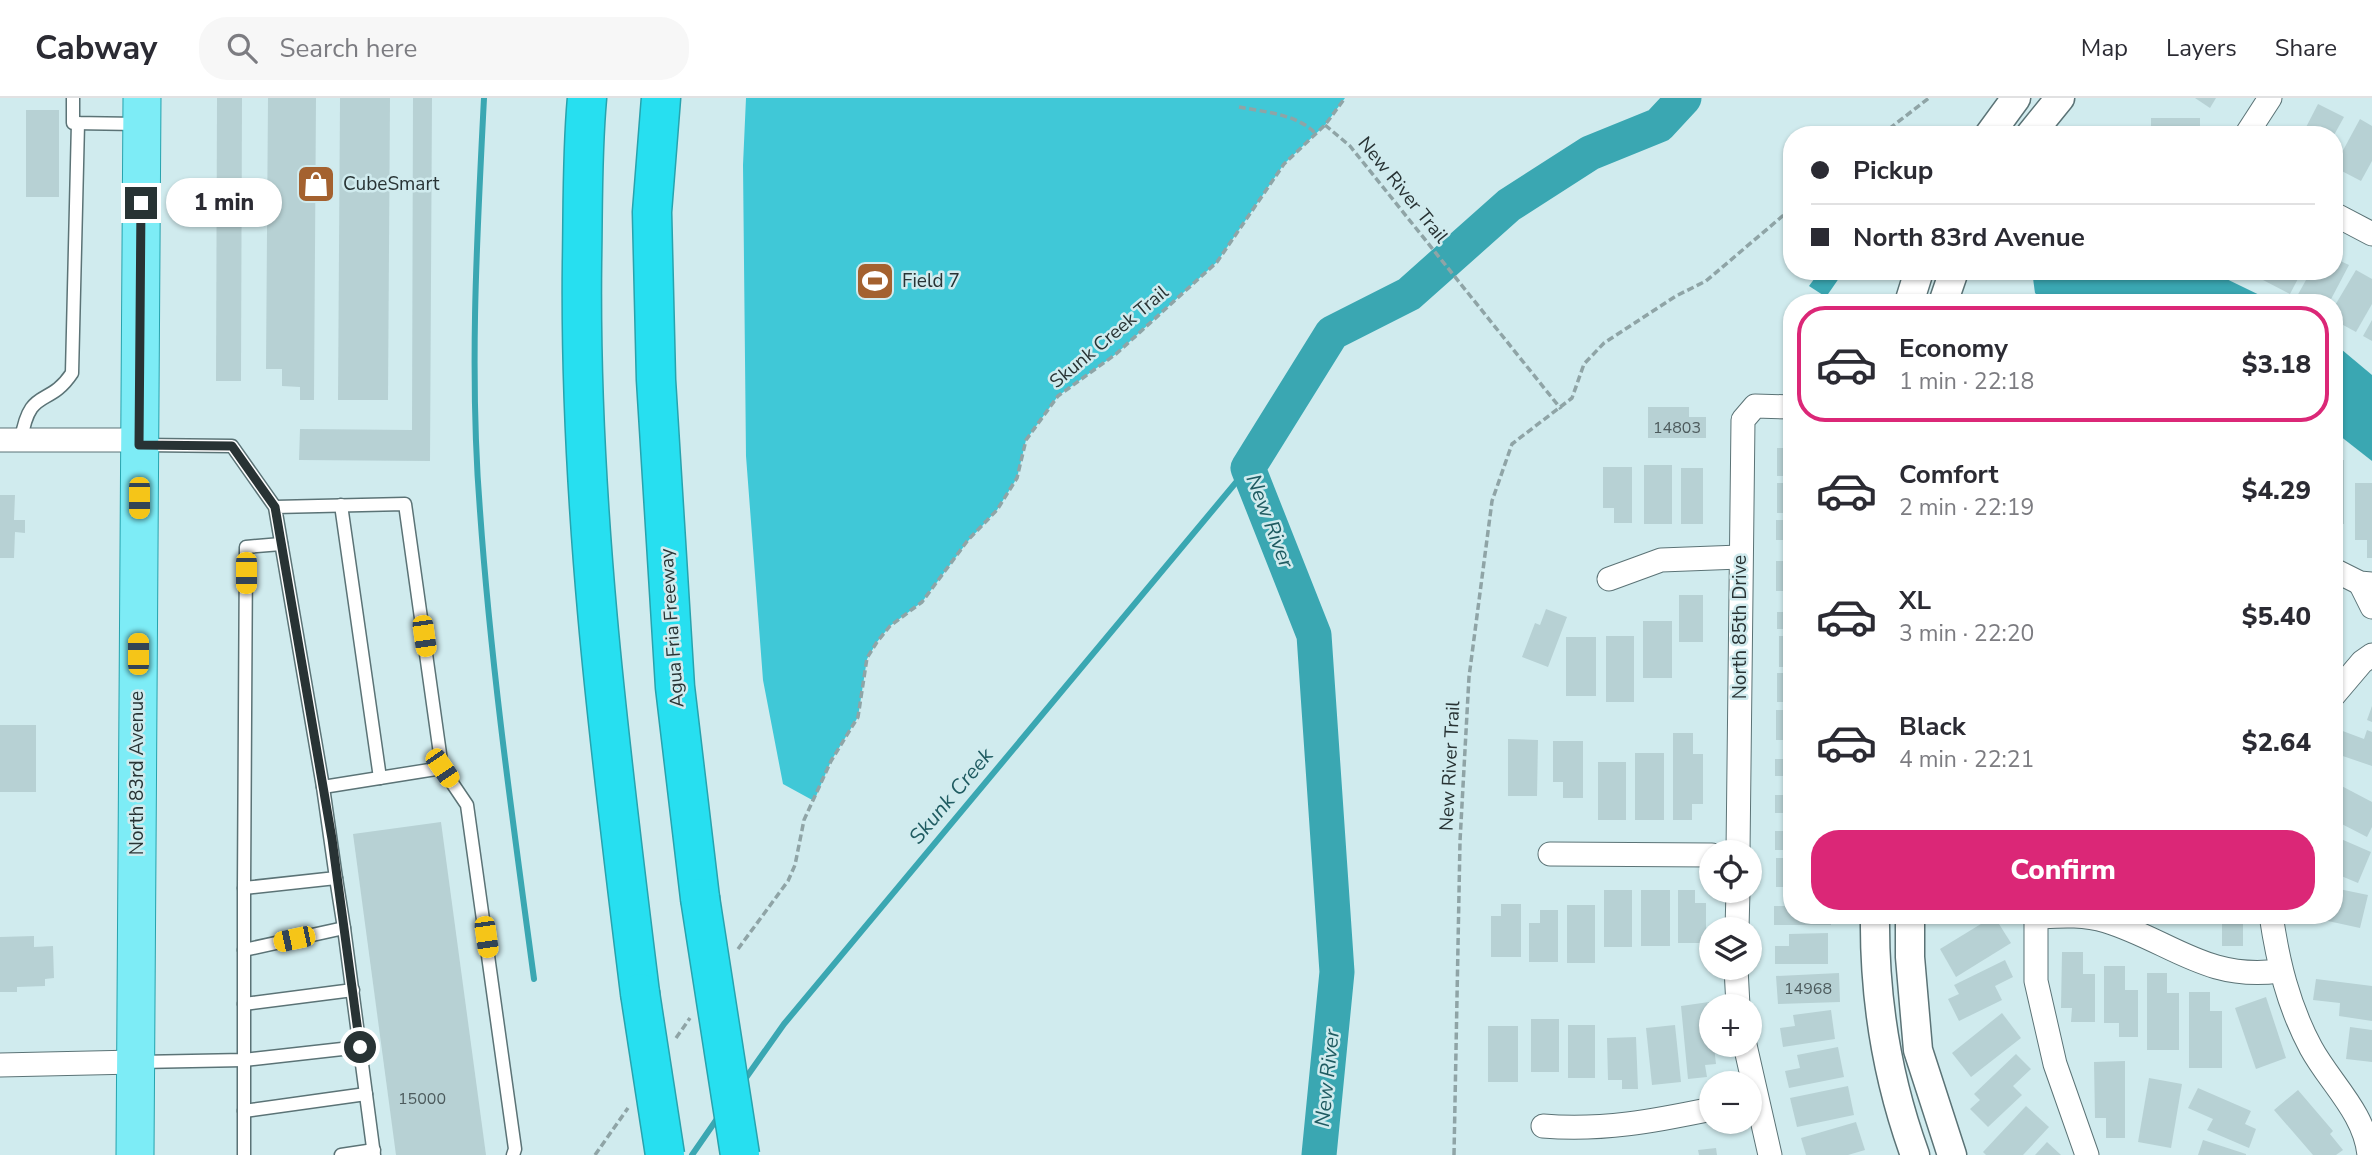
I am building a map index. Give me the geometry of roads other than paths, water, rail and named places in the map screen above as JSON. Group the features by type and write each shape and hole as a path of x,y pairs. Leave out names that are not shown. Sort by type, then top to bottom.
{"highway":[{"path":"587,98 583,135 581,340 593,578 640,993 665,1155"},
{"name":"Agua Fria Freeway","path":"661,98 652,212 656,380 675,687 701,898 740,1155"}],"main road":[{"name":"North 83rd Avenue","path":"135,1155 142,111"}],"street":[{"path":"1996,126 2016,98"},
{"path":"2037,126 2060,98"},
{"path":"2252,126 2270,98"},
{"path":"2343,219 2372,234"},
{"name":"North 85th Drive","path":"1738,840 1743,420 1755,406 1783,407"},
{"path":"10,440 139,442"},
{"path":"1609,579 1661,561 1740,557"},
{"path":"2343,574 2366,584 2372,607"},
{"path":"2343,685 2370,654"},
{"path":"1550,854 1699,855"},
{"path":"1875,924 1875,959 1886,1057 1915,1155"},
{"path":"1910,924 1918,1050 1952,1155"},
{"path":"2036,924 2036,981 2054,1064 2087,1155"},
{"path":"2112,924 2217,970 2251,975 2279,971"},
{"path":"2272,924 2279,971 2311,1048 2361,1124 2369,1155"},
{"path":"0,1065 135,1062"},
{"path":"1543,1126 1584,1130 1636,1125 1699,1112"},
{"path":"1762,1129 1770,1155"}],"lane":[{"path":"73,98 73,123 142,111"},
{"path":"10,440 33,403 62,387 72,373 78,123"},
{"path":"139,442 232,446 275,507 323,788 374,1153 341,1155"},
{"path":"275,507 405,504 442,768 467,805 515,1149 513,1155"},
{"path":"341,505 380,778"},
{"path":"244,1155 246,547 281,544"},
{"path":"323,788 442,768"},
{"path":"244,888 336,878"},
{"path":"244,950 344,928"},
{"path":"244,1004 352,990"},
{"path":"135,1062 244,1060 360,1047"},
{"path":"244,1111 366,1094"}],"waterway":[{"path":"484,98 475,304 477,459 496,686 534,979"},
{"name":"New River","path":"1319,1155 1337,972 1314,635 1248,468 1332,333 1409,294 1509,205 1590,153 1659,125 1684,98"},
{"name":"Skunk Creek","path":"743,1082 784,1024 1248,468"},
{"name":"Skunk Creek","path":"692,1155 719,1116"}],"place":[{"name":"CubeSmart","path":"316,184"},
{"name":"Field 7","path":"875,281"}]}
